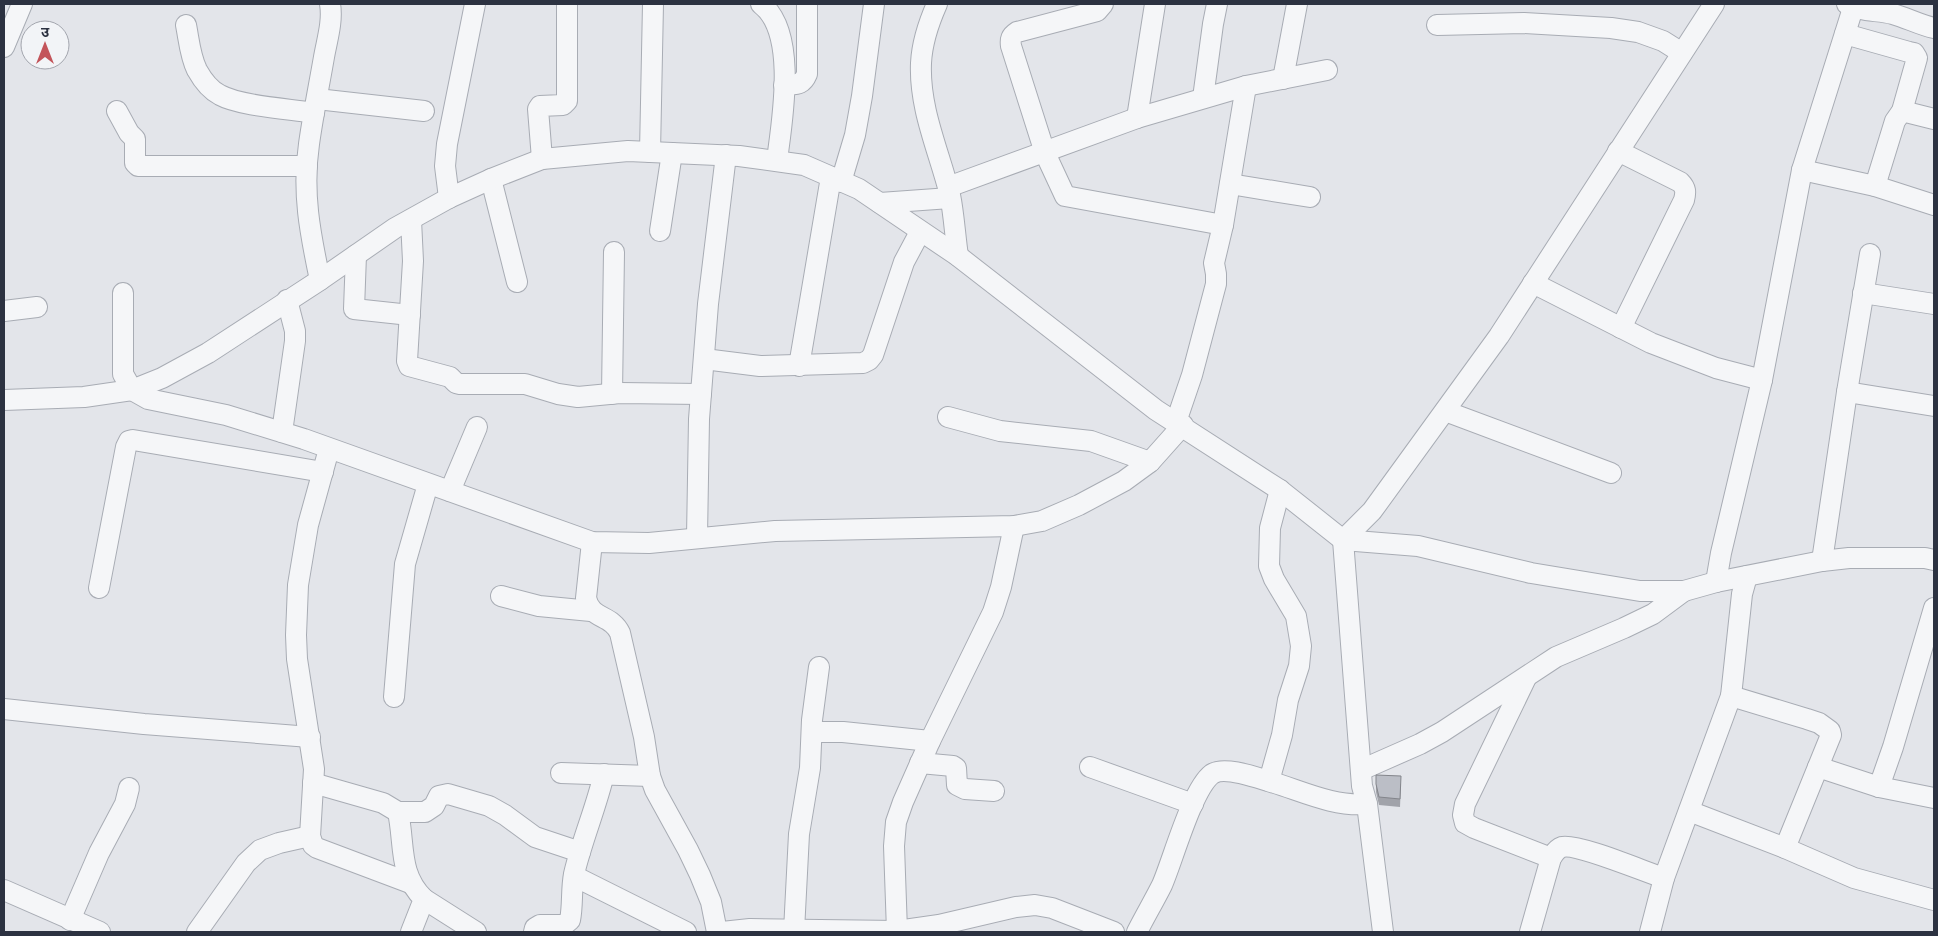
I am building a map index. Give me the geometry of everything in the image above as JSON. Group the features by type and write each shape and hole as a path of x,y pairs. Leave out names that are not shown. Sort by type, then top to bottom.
{"street":[{"path":"4,47 22,4"},
{"path":"320,280 308,222 306,193 307,166 315,106 329,30 330,4"},
{"path":"449,198 445,166 446,144 475,4"},
{"path":"542,159 538,109 540,106 545,105 563,105 568,101 567,4"},
{"path":"650,152 653,4"},
{"path":"761,4 775,22 782,44 784,107 776,160"},
{"path":"784,85 799,84 805,80 807,74 807,4"},
{"path":"799,366 836,179 855,135 874,4"},
{"path":"937,4 925,37 921,61 921,80 929,123 949,192 958,256"},
{"path":"1103,4 1097,11 1017,32 1012,35 1010,40 1046,152 1064,196 1223,224"},
{"path":"1137,118 1155,4"},
{"path":"1203,98 1217,4"},
{"path":"1283,79 1297,4"},
{"path":"1371,932 1343,540 1372,511 1499,336 1714,4"},
{"path":"1716,582 1721,553 1762,380 1802,170 1845,34 1850,6 1893,14 1903,11 1934,28"},
{"path":"1437,25 1524,23 1612,28 1638,32 1662,41 1682,53"},
{"path":"186,25 191,54 197,69 206,84 218,95 232,100 424,111"},
{"path":"1845,34 1916,56 1916,64 1902,111 1895,121 1875,186"},
{"path":"880,203 949,192 1046,152 1137,118 1246,86 1328,70"},
{"path":"123,293 123,374 132,390 148,399 226,415 282,432 592,542 649,543 775,531 1014,526 1042,521 1079,505 1124,481 1150,462 1179,423 1217,279 1214,263 1223,224 1246,86"},
{"path":"116,111 136,142 135,163 138,166 307,166"},
{"path":"1902,111 1934,119"},
{"path":"4,400 84,397 132,390 162,378 208,353 356,255 449,198 542,159 628,151 726,155 776,160 804,166 859,189 958,256 1156,410 1179,423 1280,490 1343,540 1418,546 1531,573 1640,591 1684,591 1716,582 1822,561 1849,558 1925,558 1934,560"},
{"path":"1618,151 1680,182 1685,187 1686,193 1621,328"},
{"path":"660,231 672,152"},
{"path":"697,537 699,419 708,304 726,155"},
{"path":"1802,170 1875,186 1934,205"},
{"path":"491,179 517,282"},
{"path":"1230,184 1310,197"},
{"path":"411,220 413,246 407,361 409,366 450,377 460,384 526,384 558,394 578,397 612,394 701,394"},
{"path":"704,358 744,365 799,366 863,363 869,360 876,348 904,262 920,232"},
{"path":"612,394 614,252"},
{"path":"1822,561 1870,254"},
{"path":"356,255 352,306 354,310 410,315"},
{"path":"1533,283 1651,343 1716,368 1762,380"},
{"path":"1863,293 1934,304"},
{"path":"282,432 295,341 294,325 287,300"},
{"path":"4,311 37,307"},
{"path":"1847,392 1934,406"},
{"path":"1445,411 1612,473"},
{"path":"948,417 1000,431 1091,441 1150,462"},
{"path":"450,491 477,427"},
{"path":"99,588 126,447 129,441 323,472"},
{"path":"329,449 308,525 298,584 297,659 314,769 310,836 313,845 317,848 410,883"},
{"path":"394,697 405,564 428,484"},
{"path":"1269,781 1282,735 1288,700 1299,666 1301,646 1296,616 1274,580 1269,566 1268,545 1270,528 1280,490"},
{"path":"896,931 894,846 896,822 902,802 920,762 993,612 1001,587 1014,526"},
{"path":"591,611 586,598 592,542"},
{"path":"1650,932 1664,878 1731,696 1742,594 1747,576"},
{"path":"1137,932 1162,885 1193,804 1207,780 1213,774 1222,771 1269,781 1308,796 1362,792 1420,744 1442,732 1556,657 1653,614 1684,591"},
{"path":"501,596 539,606 591,611 616,625 620,632 644,737 650,776 655,790 700,875 711,902 717,932"},
{"path":"1879,787 1893,747 1934,608"},
{"path":"794,930 799,834 810,768 819,667"},
{"path":"1526,678 1465,804 1463,815 1465,823 1474,828 1551,858"},
{"path":"1731,696 1807,719 1830,731 1831,735 1785,848"},
{"path":"4,709 144,724 310,737"},
{"path":"812,732 843,732 930,741"},
{"path":"920,762 953,766 956,768 957,785 965,789 994,791"},
{"path":"1090,767 1193,804"},
{"path":"1818,767 1879,787 1934,798"},
{"path":"561,773 650,776"},
{"path":"534,932 535,928 540,925 568,924 571,914 571,894 574,876 604,774"},
{"path":"313,783 383,803 398,812 425,812 430,810 439,796 448,794 490,806 535,837 580,852"},
{"path":"70,920 99,854 125,804 129,788"},
{"path":"1362,792 1383,932"},
{"path":"1688,811 1785,848 1854,878 1934,900"},
{"path":"398,812 410,883 424,899 476,932"},
{"path":"197,932 246,863 260,850 279,843 310,836"},
{"path":"1530,932 1551,858 1557,850 1563,847 1572,847 1664,878"},
{"path":"574,876 686,932"},
{"path":"4,890 100,932"},
{"path":"411,932 424,899"},
{"path":"722,932 794,930 837,932 896,931 938,926 1016,907 1035,905 1052,908 1114,932"}],"building":[{"path":"1376,775 1401,776 1400,799 1379,797"}]}
